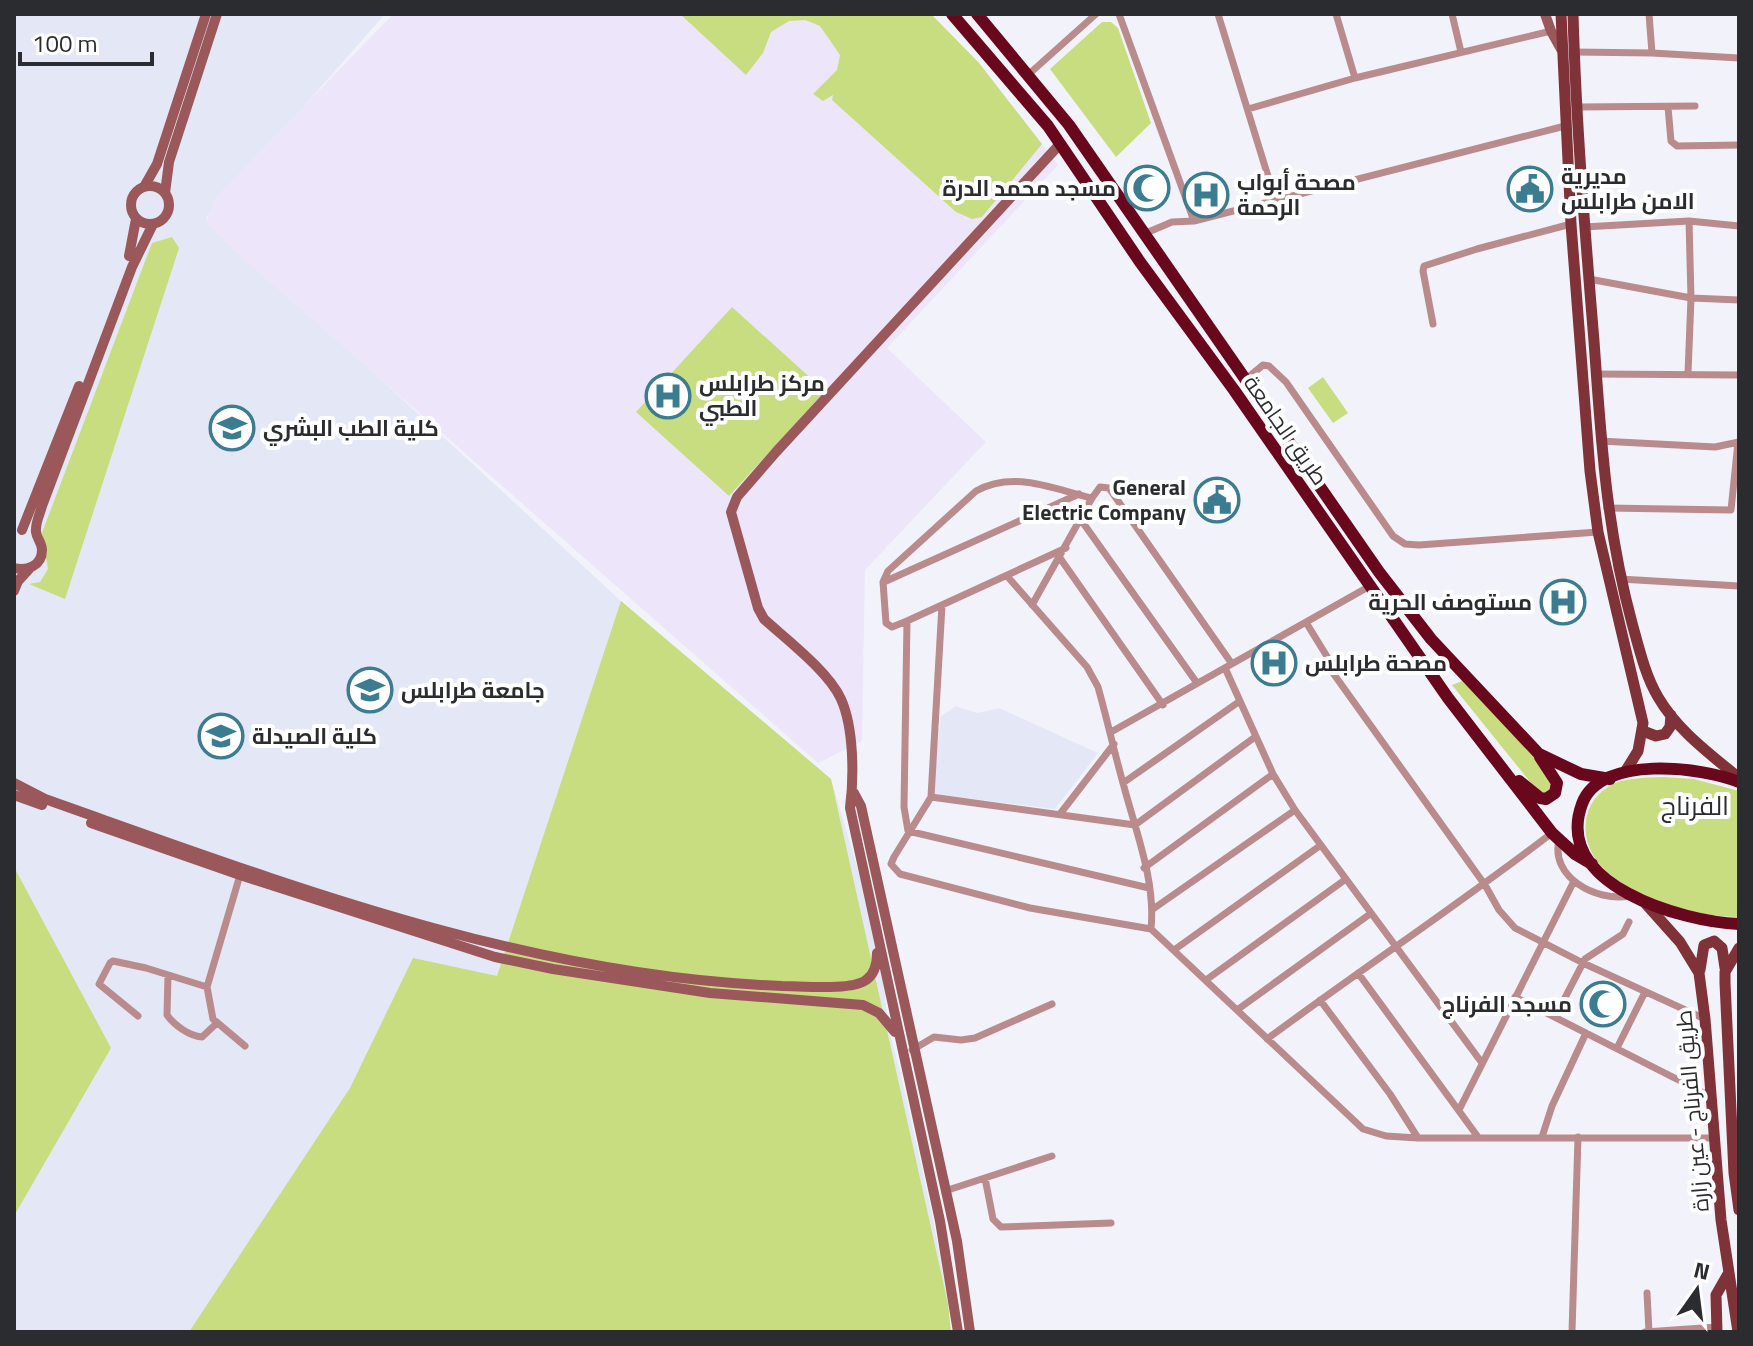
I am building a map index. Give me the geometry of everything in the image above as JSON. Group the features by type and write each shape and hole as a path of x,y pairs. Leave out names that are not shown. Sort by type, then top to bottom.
{"highway":[{"name":"طريق الجامعة","path":"952,14 1060,144 1448,698 1556,837 1617,887 1646,904 1700,920 1739,924"},
{"name":"طريق الجامعة","path":"977,14 1069,125 1396,595 1431,639 1539,754 1581,774 1610,779"},
{"path":"1502,768 1531,792 1546,799 1555,793 1557,783 1539,754"},
{"path":"1592,864 1580,840 1580,811 1586,797 1610,779 1625,772 1676,768 1739,780"}],"main road":[{"path":"1561,14 1571,224 1590,471 1598,532 1637,691 1643,731 1638,751 1625,772"},
{"path":"1573,14 1584,227 1600,441 1607,508 1620,579 1648,676 1657,696 1690,736 1739,780"},
{"path":"1643,731 1656,736 1665,734 1670,727 1671,715"},
{"name":"طريق الفرناج - عين زارة","path":"1646,904 1680,942 1699,973 1728,1274 1738,1332"},
{"path":"1699,973 1704,945 1714,941 1722,948 1725,972"},
{"path":"1725,972 1739,948"},
{"name":"طريق الفرناج - عين زارة","path":"1725,972 1739,1207"},
{"path":"1717,1330 1716,1295 1728,1274"}],"street":[{"path":"38,538 31,532 18,531 132,249 136,219 131,201 134,194 144,187 157,164 206,14"},
{"path":"165,193 169,162 217,14"},
{"path":"1029,74 1096,14"},
{"path":"1119,14 1194,221"},
{"path":"1218,14 1275,199"},
{"path":"1336,14 1355,78"},
{"path":"1452,14 1461,52"},
{"path":"1545,14 1561,49"},
{"path":"1649,14 1652,53"},
{"path":"1248,109 1355,78 1551,31"},
{"path":"1574,52 1739,58"},
{"path":"1578,107 1695,106"},
{"path":"1668,107 1671,141 1677,146 1739,145"},
{"path":"1146,233 1172,222 1194,221 1565,126"},
{"path":"958,1332 940,1221 850,808 854,793 847,718 840,697 812,664 764,619 758,608 732,518 732,507 776,452 1000,205 1060,144"},
{"path":"14,591 18,581 37,564 41,556 37,523 42,506 138,251 153,224 167,213 169,201 165,193 153,186 144,187"},
{"path":"136,219 153,224"},
{"path":"1688,373 1691,298 1689,221"},
{"path":"1584,227 1689,221 1739,226"},
{"path":"1433,324 1424,266 1571,224"},
{"path":"1589,279 1691,298 1739,300"},
{"path":"1245,380 1263,365 1269,366 1286,382 1393,536 1405,544 1598,532"},
{"path":"1596,374 1739,375"},
{"path":"1600,441 1715,447 1738,442 1731,510 1607,508"},
{"path":"1066,548 907,621 892,627 886,623 883,582 888,571 976,491 988,484 1021,480 1092,498"},
{"path":"1032,605 1092,498 1100,487 1109,488 1228,666 1255,737 1295,810 1482,1063"},
{"path":"883,582 1079,494"},
{"path":"1081,520 1197,683"},
{"path":"1060,558 1163,705"},
{"path":"14,568 29,569"},
{"path":"1007,576 1094,677 1135,825 1153,909 1151,929"},
{"path":"1620,579 1739,586"},
{"path":"1111,732 1372,586"},
{"path":"942,605 931,797 891,864 900,874 1030,908 1151,929 1363,1129 1386,1136 1418,1138 1714,1138"},
{"path":"907,621 904,807 908,831"},
{"path":"1307,624 1331,663 1333,673 1508,921 1583,963 1705,1019"},
{"path":"1123,783 1240,701"},
{"path":"931,797 1135,825 1255,737"},
{"path":"1060,814 1114,744"},
{"path":"1144,868 1273,774"},
{"path":"14,783 45,799 251,871 498,945 662,975 752,985 853,985 870,977 877,962 878,938"},
{"path":"854,793 861,806 961,1265 970,1332"},
{"path":"14,795 240,875 495,957 710,993 853,1003 871,1008 888,1021 899,1038"},
{"path":"1153,909 1295,810"},
{"path":"908,831 1149,888"},
{"path":"1267,1039 1394,946 1556,837 1559,863 1574,881 1605,895 1632,896"},
{"path":"1174,950 1321,845"},
{"path":"240,875 207,987 213,1019 245,1046"},
{"path":"1206,980 1346,879"},
{"path":"1459,1110 1574,881"},
{"path":"1237,1010 1370,914"},
{"path":"1555,1017 1589,955 1623,934 1629,922"},
{"path":"495,957 498,945"},
{"path":"138,1016 99,984 113,961 207,987"},
{"path":"1358,973 1478,1137"},
{"path":"168,975 167,1015 170,1020 195,1036 202,1037 217,1023"},
{"path":"795,999 796,986"},
{"path":"823,986 823,1001"},
{"path":"1617,1048 1645,992"},
{"path":"1515,997 1712,1097"},
{"path":"1320,1000 1390,1094 1418,1138"},
{"path":"912,1050 934,1037 975,1038 1052,1004"},
{"path":"1542,1137 1552,1106 1586,1033"},
{"path":"1572,1332 1578,1137"},
{"path":"945,1191 1052,1156"},
{"path":"985,1178 993,1219 1001,1227 1111,1223"},
{"path":"1647,1293 1647,1332 1717,1330"}],"shaded area":[{"name":"جامعة طرابلس","path":"14,14 385,14 206,218 621,601 831,779 878,937 889,1031 932,1214 951,1332 14,1332"},
{"name":"مركز طرابلس الطبي","path":"393,14 931,14 979,63 1058,165 887,348 986,442 865,570 862,741 818,763 248,263 206,222 216,197"},
{"path":"956,706 977,713 999,708 1098,753 1055,809 932,794 941,716"}],"green space":[{"path":"680,14 931,14 979,63 1042,144 982,217 972,219 956,212 832,100 833,95 823,101 813,94 837,70 840,55 820,26 805,20 789,21 771,32 763,53 746,75"},
{"path":"1102,22 1111,22 1118,28 1151,123 1116,157 1050,69"},
{"path":"172,237 179,248 65,599 29,584 40,582 48,569 42,533 152,243"},
{"path":"732,307 825,391 729,496 636,412"},
{"path":"1323,377 1348,413 1333,423 1308,388"},
{"path":"621,601 831,779 948,1304 951,1332 189,1332 350,1088 413,958 497,976"},
{"path":"1462,681 1535,757 1555,785 1546,795 1535,788 1452,685"},
{"path":"1663,777 1694,779 1739,791 1739,917 1685,910 1648,897 1615,878 1594,857 1586,836 1586,825 1587,814 1598,795 1621,781"},
{"path":"14,867 111,1048 14,1216"}],"place":[{"name":"مسجد محمد الدرة","path":"1147,188"},
{"name":"مديرية الامن طرابلس","path":"1530,189"},
{"name":"مصحة أبواب الرحمة","path":"1206,195"},
{"name":"مركز طرابلس الطبي","path":"668,396"},
{"name":"كلية الطب البشري","path":"232,428"},
{"name":"General Electric Company","path":"1217,500"},
{"name":"مستوصف الحرية","path":"1563,602"},
{"name":"مصحة طرابلس","path":"1274,663"},
{"name":"جامعة طرابلس","path":"370,690"},
{"name":"كلية الصيدلة","path":"221,736"},
{"name":"مسجد الفرناج","path":"1603,1004"}],"district":[{"name":"الفرناج","path":"1695,806"}]}
